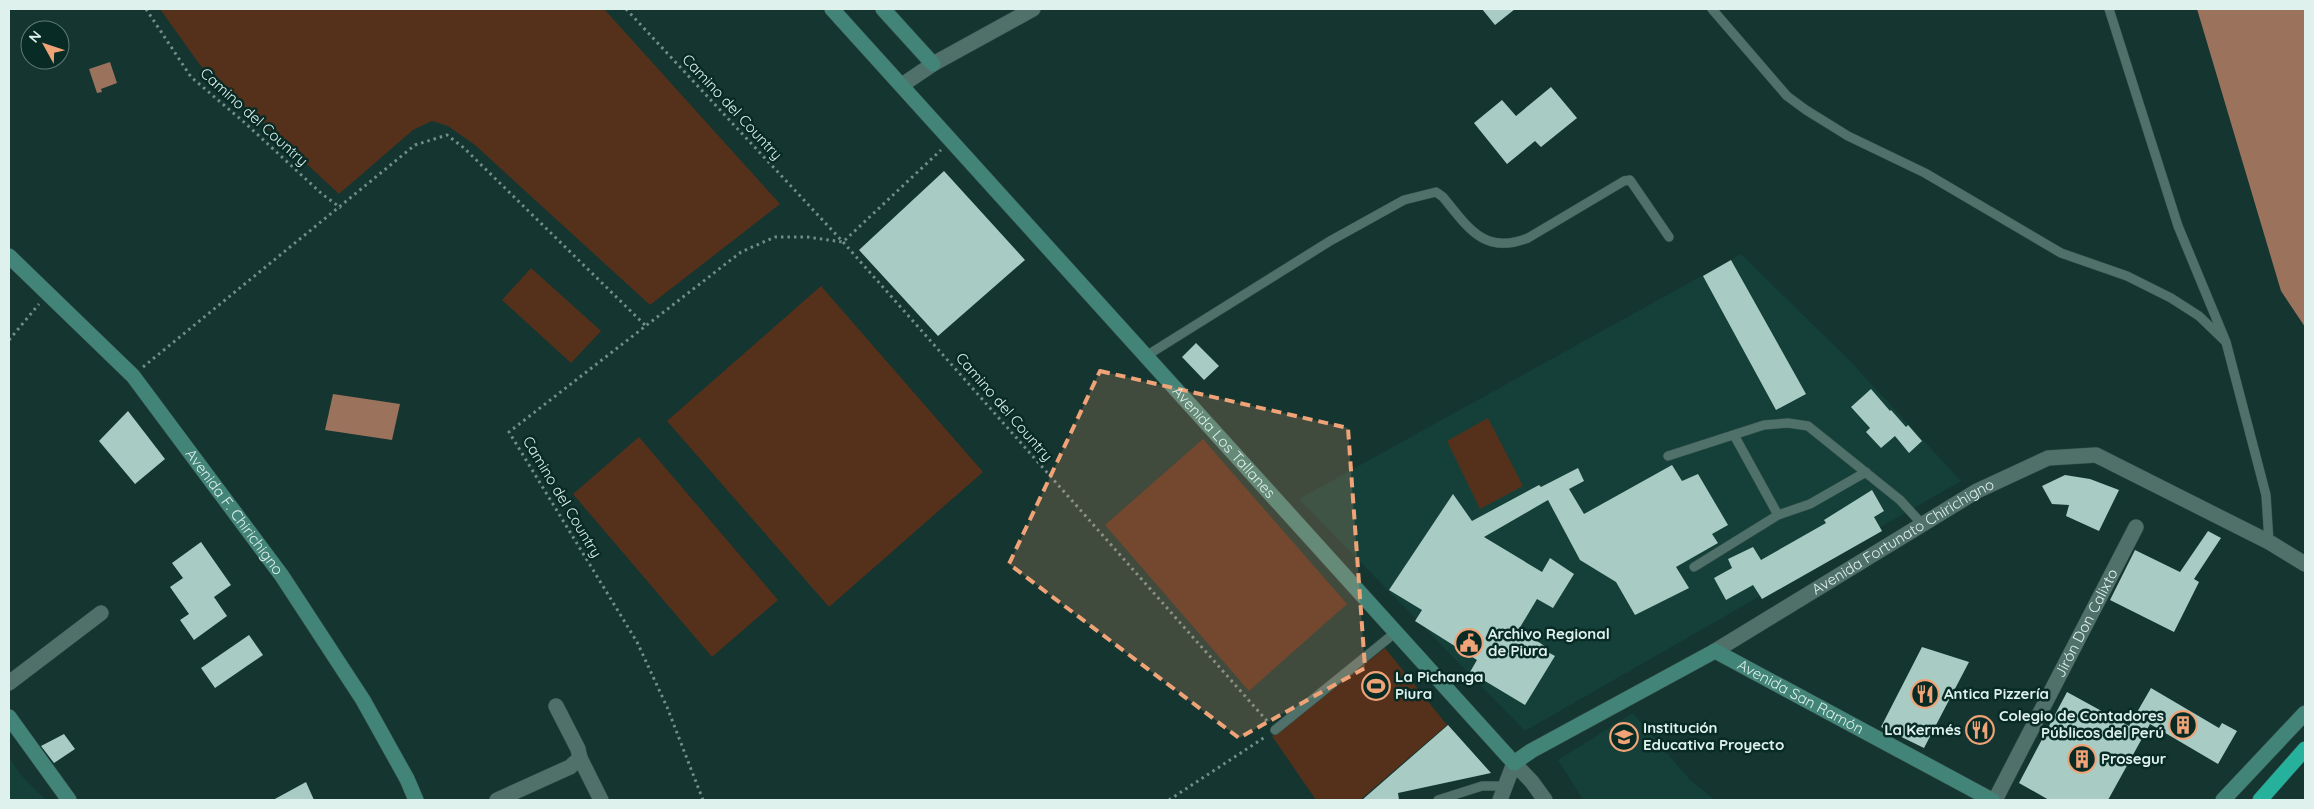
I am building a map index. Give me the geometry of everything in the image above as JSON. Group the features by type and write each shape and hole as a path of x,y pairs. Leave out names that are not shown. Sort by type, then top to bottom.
{"highway":[{"path":"2260,800 2305,749"}],"main road":[{"name":"Avenida Los Tallanes","path":"832,9 1514,763"},
{"path":"883,9 933,64"},
{"name":"Avenida F. Chirichigno","path":"9,256 132,376 282,576 363,700 407,779 416,800"},
{"name":"Avenida Fortunato Chirichigno","path":"1514,763 1531,751 1715,651"},
{"name":"Avenida San Ramón","path":"1715,651 1994,800"},
{"path":"2223,800 2305,713"},
{"path":"9,718 69,800"}],"street":[{"path":"902,85 933,64 1033,9"},
{"name":"Avenida Fortunato Chirichigno","path":"1715,651 1977,491 2048,458 2084,454 2096,455 2269,542 2305,564"},
{"name":"Jirón Don Calixto","path":"1994,800 2136,527"},
{"path":"9,684 102,613"},
{"path":"556,706 601,800"},
{"path":"497,800 570,767 580,758"},
{"path":"1502,793 1514,763"},
{"name":"Avenida Los Tallanes","path":"1514,763 1532,782 1545,800"}],"lane":[{"path":"1712,9 1787,96 1806,110 1848,136 1925,173 2061,252 2127,276 2171,298 2199,316 2226,342"},
{"path":"2109,9 2178,226 2226,342 2266,495 2269,542"},
{"path":"1146,356 1330,241 1404,200 1427,192 1436,192 1443,197 1484,240 1498,245 1512,244 1528,238 1624,181 1630,180 1669,237"},
{"path":"1668,456 1764,425 1788,423 1808,426 1900,500 1922,524"},
{"path":"1734,435 1778,515"},
{"path":"1694,567 1778,515 1810,504 1866,472"},
{"path":"1275,730 1396,632"},
{"path":"1438,800 1454,797 1482,786 1502,793"}],"path":[{"name":"Camino del Country","path":"146,9 191,78 245,123 322,194 341,208"},
{"name":"Camino del Country","path":"626,9 843,242 1220,671 1275,730"},
{"path":"132,376 415,146 447,135 464,148 647,327 742,252 775,237 807,237 843,242 952,140"},
{"path":"9,340 48,293"},
{"name":"Camino del Country","path":"647,327 509,432 637,642 667,707 703,800"},
{"path":"1169,800 1275,730"}],"highlighted area":[{"path":"1100,371 1348,428 1365,668 1239,738 1009,564"}],"shaded area":[{"path":"160,9 604,9 780,204 650,305 475,145 448,126 432,121 413,130 339,194 200,65"},
{"path":"2197,9 2305,9 2305,327 2281,291"},
{"path":"110,62 117,83 101,89 102,92 97,93 89,69"},
{"path":"1741,254 1851,362 1961,481 1525,731 1299,499"},
{"path":"531,268 601,331 571,363 502,300"},
{"path":"821,286 983,472 829,607 667,421"},
{"path":"333,394 400,404 392,440 325,430"},
{"path":"1488,418 1523,486 1480,509 1447,441"},
{"path":"639,437 778,600 712,657 573,494"},
{"path":"1203,439 1347,604 1249,691 1105,525"},
{"name":"La Pichanga Piura","path":"1385,648 1447,725 1360,800 1316,800 1272,736"},
{"name":"Institución Educativa Proyecto","path":"1633,713 1690,780 1715,800 1583,800 1558,760"},
{"path":"9,756 19,773 46,800 9,800"}],"building":[{"path":"1482,9 1515,9 1495,25"},
{"path":"1551,87 1577,118 1541,147 1535,141 1507,164 1474,123 1502,100 1516,116"},
{"path":"944,171 1025,260 938,336 859,250"},
{"path":"1731,260 1806,394 1776,410 1703,276"},
{"path":"1196,343 1219,366 1204,380 1182,357"},
{"path":"1871,389 1890,411 1906,427 1908,425 1922,441 1909,453 1895,436 1881,448 1866,432 1870,428 1851,407"},
{"path":"128,411 165,459 135,484 99,441"},
{"path":"1672,465 1682,481 1698,474 1728,525 1712,534 1718,543 1676,567 1689,588 1635,615 1616,582 1580,560 1548,500 1484,537 1542,572 1550,558 1574,574 1553,608 1537,599 1519,629 1546,647 1544,650 1555,656 1525,705 1470,672 1477,660 1415,621 1422,610 1389,590 1453,494 1472,521 1539,485 1541,487 1578,468 1584,481 1569,489 1584,514"},
{"path":"2065,475 2090,479 2119,490 2099,531 2066,516 2069,505 2052,504 2042,486"},
{"path":"1872,490 1884,511 1874,517 1882,531 1762,599 1753,585 1726,600 1714,578 1732,568 1728,559 1753,547 1761,560 1826,523 1824,520"},
{"path":"2208,531 2221,538 2194,579 2199,582 2174,632 2110,600 2135,550 2180,572"},
{"path":"201,542 231,585 214,597 227,616 194,640 180,620 189,614 170,587 183,578 172,563"},
{"path":"249,635 263,655 215,688 201,668"},
{"name":"Antica Pizzería","path":"1922,647 1969,662 1924,748 1881,727"},
{"name":"Prosegur","path":"2151,688 2219,728 2222,723 2237,731 2218,764 2150,724 2108,800 2049,800 2019,783 2067,692 2129,726"},
{"path":"1448,725 1491,773 1398,793 1399,800 1362,800"},
{"path":"64,734 75,749 54,763 41,746"},
{"path":"306,782 314,800 273,800"}],"place":[{"name":"Archivo Regional de Piura","path":"1469,643"},
{"name":"La Pichanga Piura","path":"1376,686"},
{"name":"Antica Pizzería","path":"1925,694"},
{"name":"Colegio de Contadores Públicos del Perú","path":"2183,725"},
{"name":"La Kermés","path":"1980,730"},
{"name":"Institución Educativa Proyecto","path":"1624,737"},
{"name":"Prosegur","path":"2082,759"}]}
